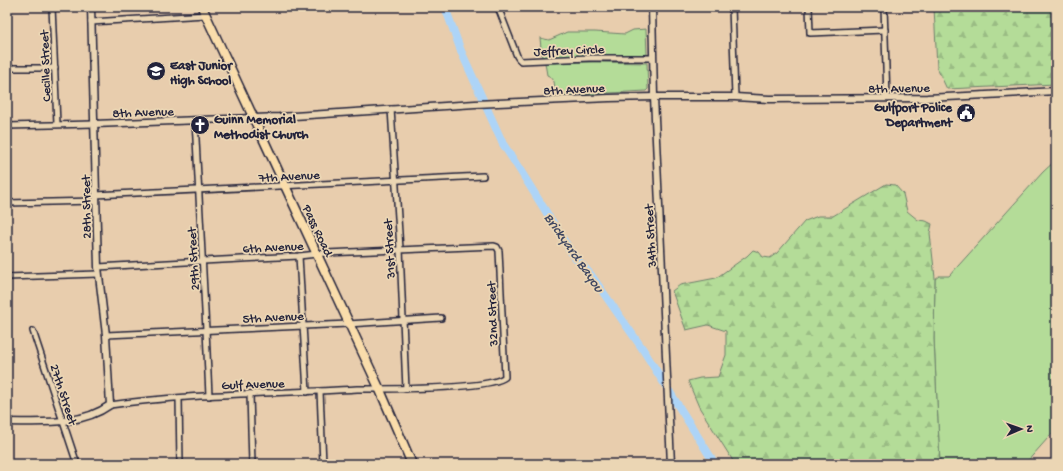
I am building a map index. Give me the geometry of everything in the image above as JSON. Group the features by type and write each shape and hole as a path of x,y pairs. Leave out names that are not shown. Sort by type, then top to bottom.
{"main road":[{"name":"Pass Road","path":"202,7 348,324 380,390 412,464"}],"street":[{"name":"Cecille Street","path":"52,7 57,124"},
{"name":"28th Street","path":"91,7 98,271 106,335 110,405"},
{"name":"Jeffrey Circle","path":"498,7 517,56 521,61 589,58 653,58"},
{"name":"34th Street","path":"652,7 654,97 671,464"},
{"path":"732,7 735,97"},
{"path":"809,7 810,33 884,30"},
{"path":"884,7 887,98"},
{"path":"91,22 205,15"},
{"path":"7,68 54,68"},
{"name":"8th Avenue","path":"94,124 253,118 475,104 609,98 887,98 986,96 1056,91"},
{"name":"31st Street","path":"391,109 400,249 406,389"},
{"name":"29th Street","path":"196,120 209,396"},
{"path":"7,126 94,124"},
{"name":"7th Avenue","path":"95,198 200,190 483,176"},
{"path":"7,203 95,198"},
{"name":"6th Avenue","path":"98,271 203,261 316,254 400,249 497,247"},
{"name":"32nd Street","path":"497,247 499,251 505,376 502,379"},
{"path":"298,256 304,325 306,392"},
{"path":"7,277 98,271"},
{"name":"5th Avenue","path":"106,335 348,324 440,318"},
{"name":"27th Street","path":"33,331 77,464"},
{"name":"Gulf Avenue","path":"7,422 62,421 92,415 102,411 110,405 179,398 357,389 406,389 471,385 502,379"},
{"path":"320,391 323,464"},
{"path":"250,394 252,464"},
{"path":"179,398 180,464"}],"green space":[{"path":"934,7 1056,7 1056,84 947,89 937,68"},
{"path":"646,29 647,55 542,58 540,38 549,40 567,32 625,34 633,30"},
{"path":"545,63 647,63 648,89 646,91 555,96 554,81 547,75"},
{"path":"1056,160 1056,429 1025,464 940,464 934,339 935,279 939,276 949,276 1043,172"},
{"path":"886,184 895,185 903,194 907,211 918,220 926,221 932,224 930,233 935,278 934,339 940,464 735,464 699,407 688,381 700,378 718,377 726,355 726,331 708,325 686,330 672,291 680,285 716,278 753,250 759,252 763,257 770,258 777,253 805,221 818,216 833,216"}],"waterway":[{"name":"Brickyard Bayou","path":"445,7 461,51 503,144 573,255 591,275 642,348 715,464"}],"place":[{"name":"East Junior High School","path":"156,71"},
{"name":"Gulfport Police Department","path":"966,113"},
{"name":"Guinn Memorial Methodist Church","path":"200,125"}]}
